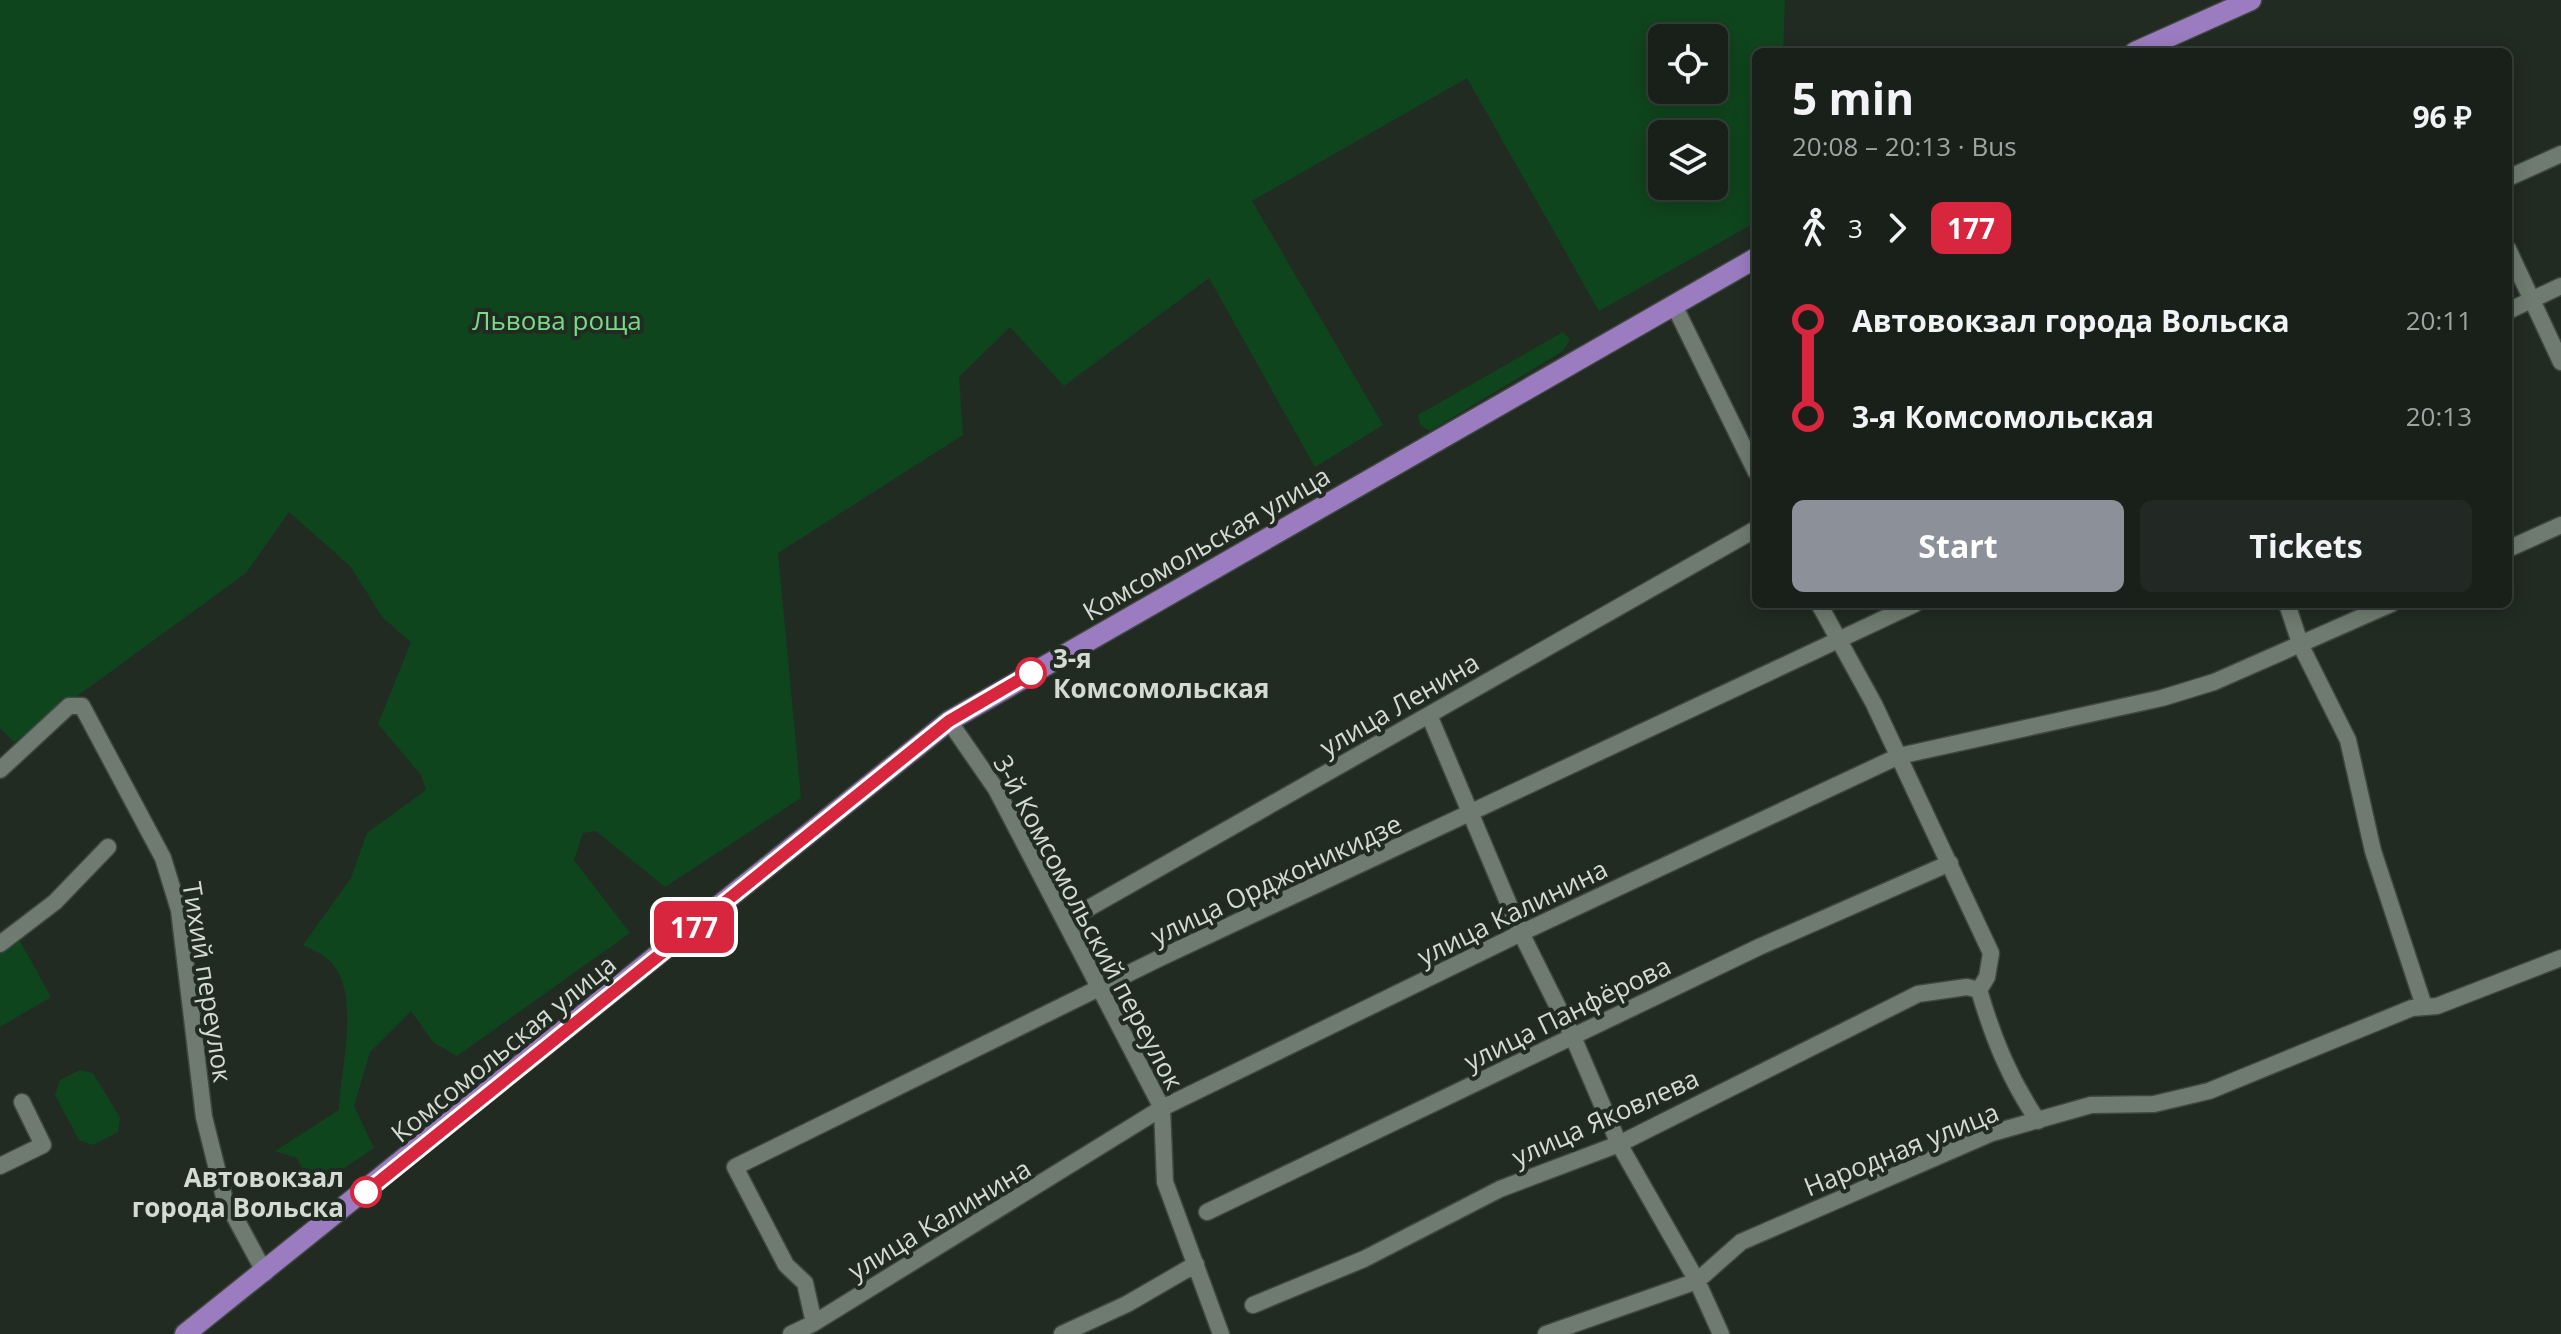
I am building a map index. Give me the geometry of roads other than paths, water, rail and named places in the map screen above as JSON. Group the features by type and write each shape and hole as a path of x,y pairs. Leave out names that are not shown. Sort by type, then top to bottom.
{"main road":[{"path":"2144,48 2251,0"},
{"name":"Комсомольская улица","path":"185,1334 265,1273 949,721 1752,260"}],"street":[{"path":"2512,176 2561,154"},
{"path":"2512,258 2561,362"},
{"path":"2512,309 2561,286"},
{"path":"1674,305 1752,464"},
{"path":"2512,544 2561,525"},
{"name":"улица Ленина","path":"1066,921 1752,531"},
{"path":"1821,608 1836,642 1874,704 1991,953 1987,977 1979,990 1993,1037 2015,1087 2038,1121"},
{"name":"улица Орджоникидзе","path":"802,1330 805,1283 786,1265 735,1167 922,1074 1101,991 1160,958 1469,816 1907,608"},
{"path":"2288,608 2301,646 2348,740 2373,851 2424,1006"},
{"name":"улица Калинина","path":"802,1330 1162,1108 1521,933 1899,756 2162,698 2214,682 2382,608"},
{"name":"Тихий переулок","path":"0,770 69,706 82,706 163,858 179,910 204,1117 224,1197 265,1273"},
{"path":"1429,715 1469,816 1521,933 1573,1037 1619,1144 1697,1281 1721,1334"},
{"name":"3-й Комсомольский переулок","path":"949,721 996,789 1162,1108 1165,1182 1221,1334"},
{"path":"0,944 55,902 108,847"},
{"name":"улица Панфёрова","path":"1207,1212 1759,947 1950,863"},
{"name":"Народная улица","path":"1546,1334 1697,1281 1741,1242 1992,1133 2091,1105 2154,1104 2209,1091 2412,1008 2437,1006 2561,958"},
{"name":"улица Яковлева","path":"1253,1305 1364,1259 1500,1189 1619,1144 1918,994 1967,987 1979,990"},
{"path":"0,1166 43,1145 22,1102"},
{"path":"1062,1334 1127,1304 1196,1264"}],"place":[{"name":"3-я Комсомольская","path":"1031,673"},
{"name":"Автовокзал города Вольска","path":"366,1192"}],"park label":[{"name":"Львова роща","path":"557,320"}]}
